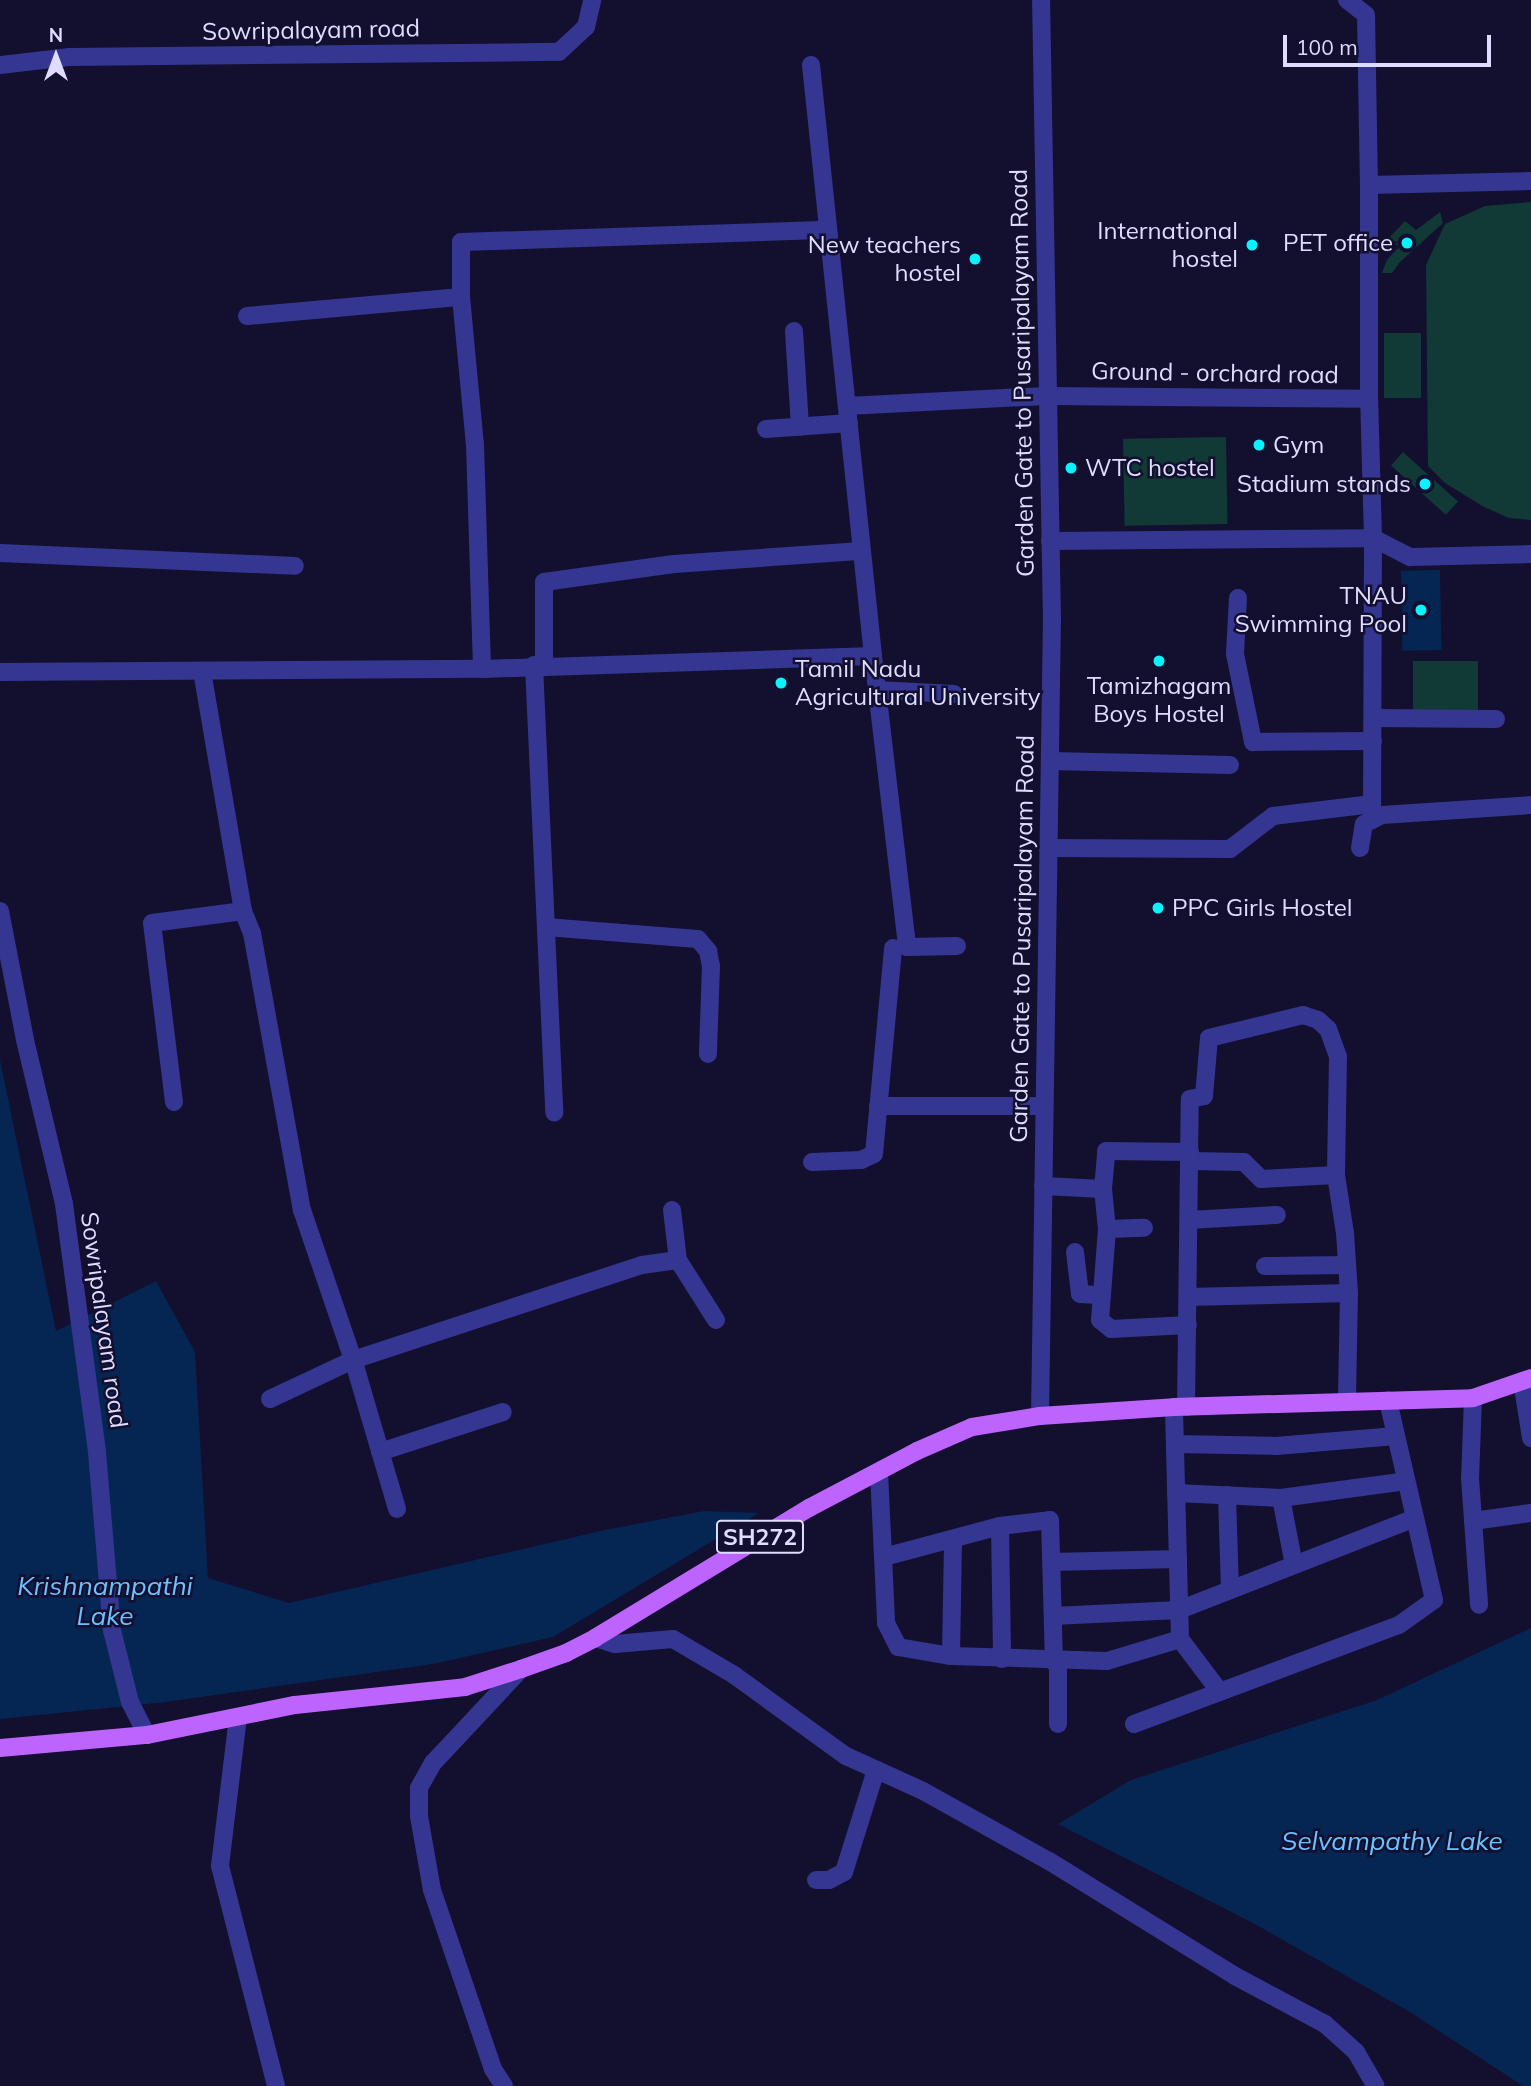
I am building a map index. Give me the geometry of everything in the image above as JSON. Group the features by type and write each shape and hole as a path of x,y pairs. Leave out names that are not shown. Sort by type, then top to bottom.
{"main road":[{"name":"SH272","path":"0,1748 147,1735 295,1705 465,1687 521,1670 595,1637 808,1508 972,1427 1040,1416 1180,1407 1473,1398 1526,1379"}],"street":[{"name":"Sowripalayam road","path":"0,65 79,57 559,52 586,27 592,0"},
{"name":"Garden Gate to Pusaripalayam Road","path":"1040,1416 1049,761 1049,541 1041,0"},
{"name":"Ground - orchard road","path":"766,429 800,427 848,415 1046,396 1369,399 1366,15 1347,0"},
{"path":"811,65 873,656 907,947 957,946"},
{"path":"1369,185 1531,181"},
{"path":"482,669 475,445 461,297 461,242 828,230"},
{"path":"247,316 461,297"},
{"path":"794,331 800,427"},
{"path":"1360,848 1364,824 1372,812 1373,538 1369,399"},
{"path":"1049,541 1373,538 1410,557 1531,554"},
{"path":"555,1113 546,927 539,665 544,582 674,564 862,551"},
{"path":"0,553 295,566"},
{"path":"1238,598 1235,654 1253,742 1373,741"},
{"path":"0,673 482,669 539,665 873,656"},
{"path":"202,671 243,911 252,933 302,1210 353,1360 397,1509"},
{"path":"877,690 954,694"},
{"path":"1373,718 1496,719"},
{"path":"1049,761 1230,765"},
{"path":"1048,848 1230,849 1273,816 1372,812 1382,816 1531,805"},
{"name":"Sowripalayam road","path":"0,911 3,945 64,1204 97,1452 112,1630 130,1702 147,1735"},
{"path":"174,1101 152,923 243,911"},
{"path":"546,927 698,939 708,951 710,966 708,1054"},
{"path":"812,1162 861,1160 874,1154 893,948"},
{"path":"1220,1692 1180,1639 1175,1444 1188,1325 1190,1099 1203,1096 1209,1038 1303,1016 1318,1020 1328,1029 1338,1057 1336,1175 1349,1293 1347,1401"},
{"path":"878,1106 1044,1106"},
{"path":"1188,1325 1111,1329 1101,1320 1107,1229 1103,1189 1106,1152 1244,1162 1261,1178 1336,1175"},
{"path":"1043,1186 1103,1189"},
{"path":"672,1210 678,1260 716,1320"},
{"path":"1189,1220 1277,1214"},
{"path":"1107,1229 1144,1228"},
{"path":"1075,1252 1080,1294 1102,1295"},
{"path":"270,1399 353,1360 642,1265 678,1260"},
{"path":"1265,1266 1347,1265"},
{"path":"1188,1297 1349,1293"},
{"path":"1526,1379 1531,1438"},
{"path":"1473,1398 1470,1478 1479,1605"},
{"path":"1134,1724 1399,1625 1434,1600 1388,1400"},
{"path":"380,1452 503,1412"},
{"path":"1175,1444 1276,1446 1396,1436"},
{"path":"879,1472 886,1623 898,1647 951,1656 1056,1662 1107,1661 1180,1639"},
{"path":"1176,1493 1281,1498 1406,1481"},
{"path":"1227,1495 1230,1590"},
{"path":"1281,1498 1294,1565"},
{"path":"1473,1521 1531,1513"},
{"path":"1053,1616 1179,1610 1415,1518"},
{"path":"884,1557 953,1541 1000,1526 1050,1520 1058,1724"},
{"path":"1000,1526 1002,1658"},
{"path":"951,1656 953,1541"},
{"path":"1052,1562 1178,1559"},
{"path":"595,1637 615,1644 673,1639 734,1675 846,1756 923,1791 1049,1861 1235,1976 1325,2024 1356,2052 1376,2086"},
{"path":"504,2086 494,2069 432,1890 419,1816 419,1788 433,1763 521,1670"},
{"path":"238,1717 220,1866 276,2086"},
{"path":"816,1880 829,1880 844,1871 876,1770"}],"green space":[{"path":"1531,202 1531,520 1509,518 1484,507 1445,483 1428,466 1426,265 1445,224 1485,206"},
{"name":"PET office","path":"1440,212 1443,223 1400,262 1392,273 1382,273 1387,260 1399,247 1389,238 1405,221 1416,230"},
{"path":"1384,333 1421,333 1421,398 1384,398"},
{"path":"1226,437 1228,524 1125,526 1123,439"},
{"name":"Stadium stands","path":"1403,452 1458,502 1446,515 1391,465"},
{"path":"1413,661 1478,661 1478,714 1413,714"}],"water":[{"name":"TNAU Swimming Pool","path":"1440,570 1441,650 1402,651 1401,571"},
{"name":"Krishnampathi Lake","path":"0,1060 56,1331 156,1281 195,1352 208,1578 289,1603 605,1530 704,1511 759,1513 553,1637 433,1664 166,1702 0,1719"},
{"name":"Selvampathy Lake","path":"1531,1628 1531,2086 1523,2086 1410,2012 1253,1923 1058,1824 1131,1780 1377,1700"}],"place":[{"name":"PET office","path":"1407,243"},
{"name":"International hostel","path":"1252,245"},
{"name":"New teachers hostel","path":"975,259"},
{"name":"Gym","path":"1259,445"},
{"name":"WTC hostel","path":"1071,468"},
{"name":"Stadium stands","path":"1425,484"},
{"name":"TNAU Swimming Pool","path":"1421,610"},
{"name":"Tamizhagam Boys Hostel","path":"1159,661"},
{"name":"Tamil Nadu Agricultural University","path":"781,683"},
{"name":"PPC Girls Hostel","path":"1158,908"}]}
